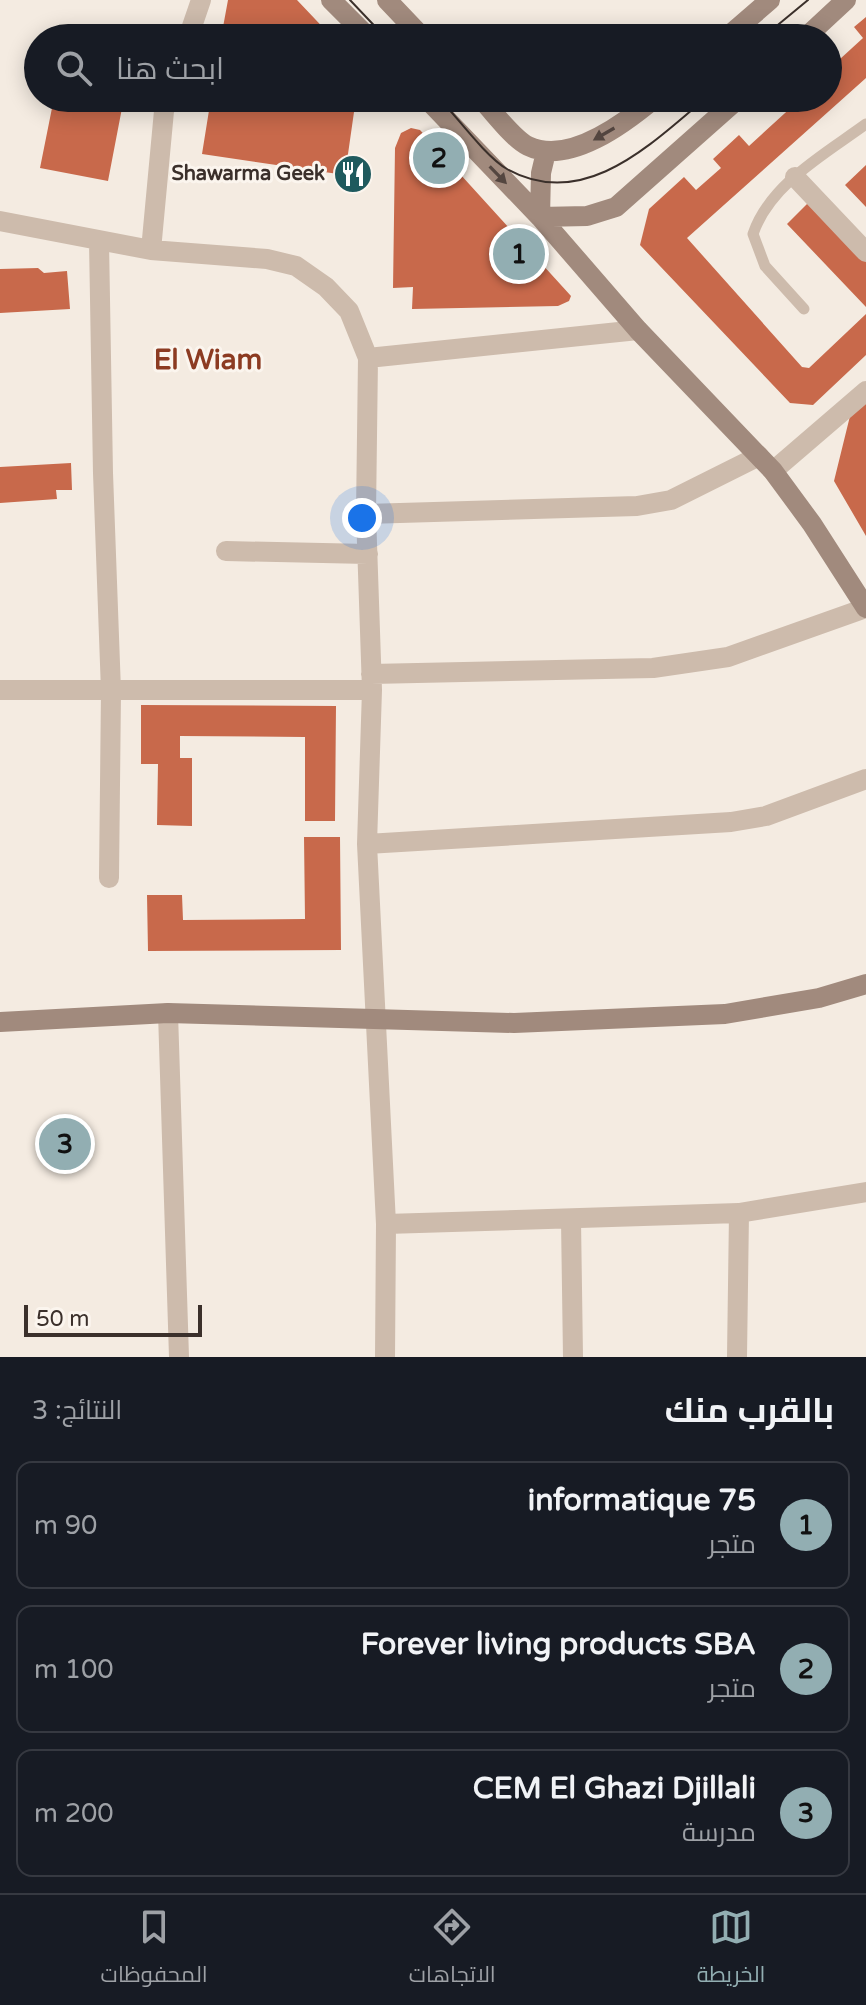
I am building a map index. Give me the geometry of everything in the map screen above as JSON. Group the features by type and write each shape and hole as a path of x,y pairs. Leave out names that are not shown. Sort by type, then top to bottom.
{"main road":[{"path":"331,0 355,24"},
{"path":"387,0 410,24"},
{"path":"742,24 770,0"},
{"path":"820,24 846,0"},
{"path":"439,112 540,217 638,330 766,463 812,524 866,608"},
{"path":"494,112 526,145 546,152 571,148 601,137 636,112"},
{"path":"540,217 587,216 616,207 723,112"},
{"path":"540,217 541,173 546,152"},
{"path":"0,1022 168,1013 514,1023 725,1014 819,998 866,984"}],"street":[{"path":"193,24 201,0"},
{"path":"151,250 164,112"},
{"path":"795,177 866,252"},
{"path":"0,221 151,250 267,259 296,266 326,287 349,311 368,358 366,514 372,682 367,844 386,1224 385,1357"},
{"path":"99,241 111,691 109,878"},
{"path":"368,358 638,330"},
{"path":"366,514 637,506 671,500 766,463 866,391"},
{"path":"226,551 368,554"},
{"path":"0,690 111,691 653,668 740,653 866,608"},
{"path":"367,844 731,822 766,816 866,779"},
{"path":"168,1013 179,1357"},
{"path":"386,1224 739,1213 866,1192"},
{"path":"737,1357 739,1213"},
{"path":"571,1220 573,1357"}],"lane":[{"path":"804,309 765,266 753,234 760,214 795,177 866,124"}],"building":[{"path":"228,0 297,0 320,24 224,24"},
{"path":"866,17 866,78 842,99 842,57 863,38 854,27"},
{"path":"51,112 121,112 108,181 40,168"},
{"path":"209,112 354,112 345,175 202,154"},
{"path":"786,112 828,112 687,238 802,367 809,368 866,314 866,355 813,405 790,403 640,245 649,209 684,177 696,190 721,168 713,159 739,135 749,146"},
{"path":"411,128 420,130 571,296 569,301 558,306 412,309 413,287 393,288 395,148 401,133"},
{"path":"866,165 866,207 845,185"},
{"path":"810,201 866,260 866,307 787,224"},
{"path":"38,268 44,273 67,271 70,309 0,313 0,269"},
{"path":"866,403 866,536 834,481 850,416"},
{"path":"71,463 72,490 56,490 57,499 0,503 0,467"},
{"path":"141,705 336,706 335,821 305,821 305,737 180,736 180,758 192,758 192,826 157,825 158,764 141,764"},
{"path":"304,837 340,837 341,950 148,951 147,895 182,895 183,920 305,919"}],"tram line":[{"path":"350,0 373,24"},
{"path":"779,24 808,0"},
{"path":"451,112 481,146 507,169 535,180 563,183 589,178 615,167 663,135 690,112"}],"place":[{"name":"Forever living products SBA","path":"439,158"},
{"name":"Shawarma Geek","path":"353,174"},
{"name":"75 informatique","path":"519,254"},
{"name":"CEM El Ghazi Djillali","path":"65,1144"}],"district":[{"name":"El Wiam","path":"208,360"}]}
